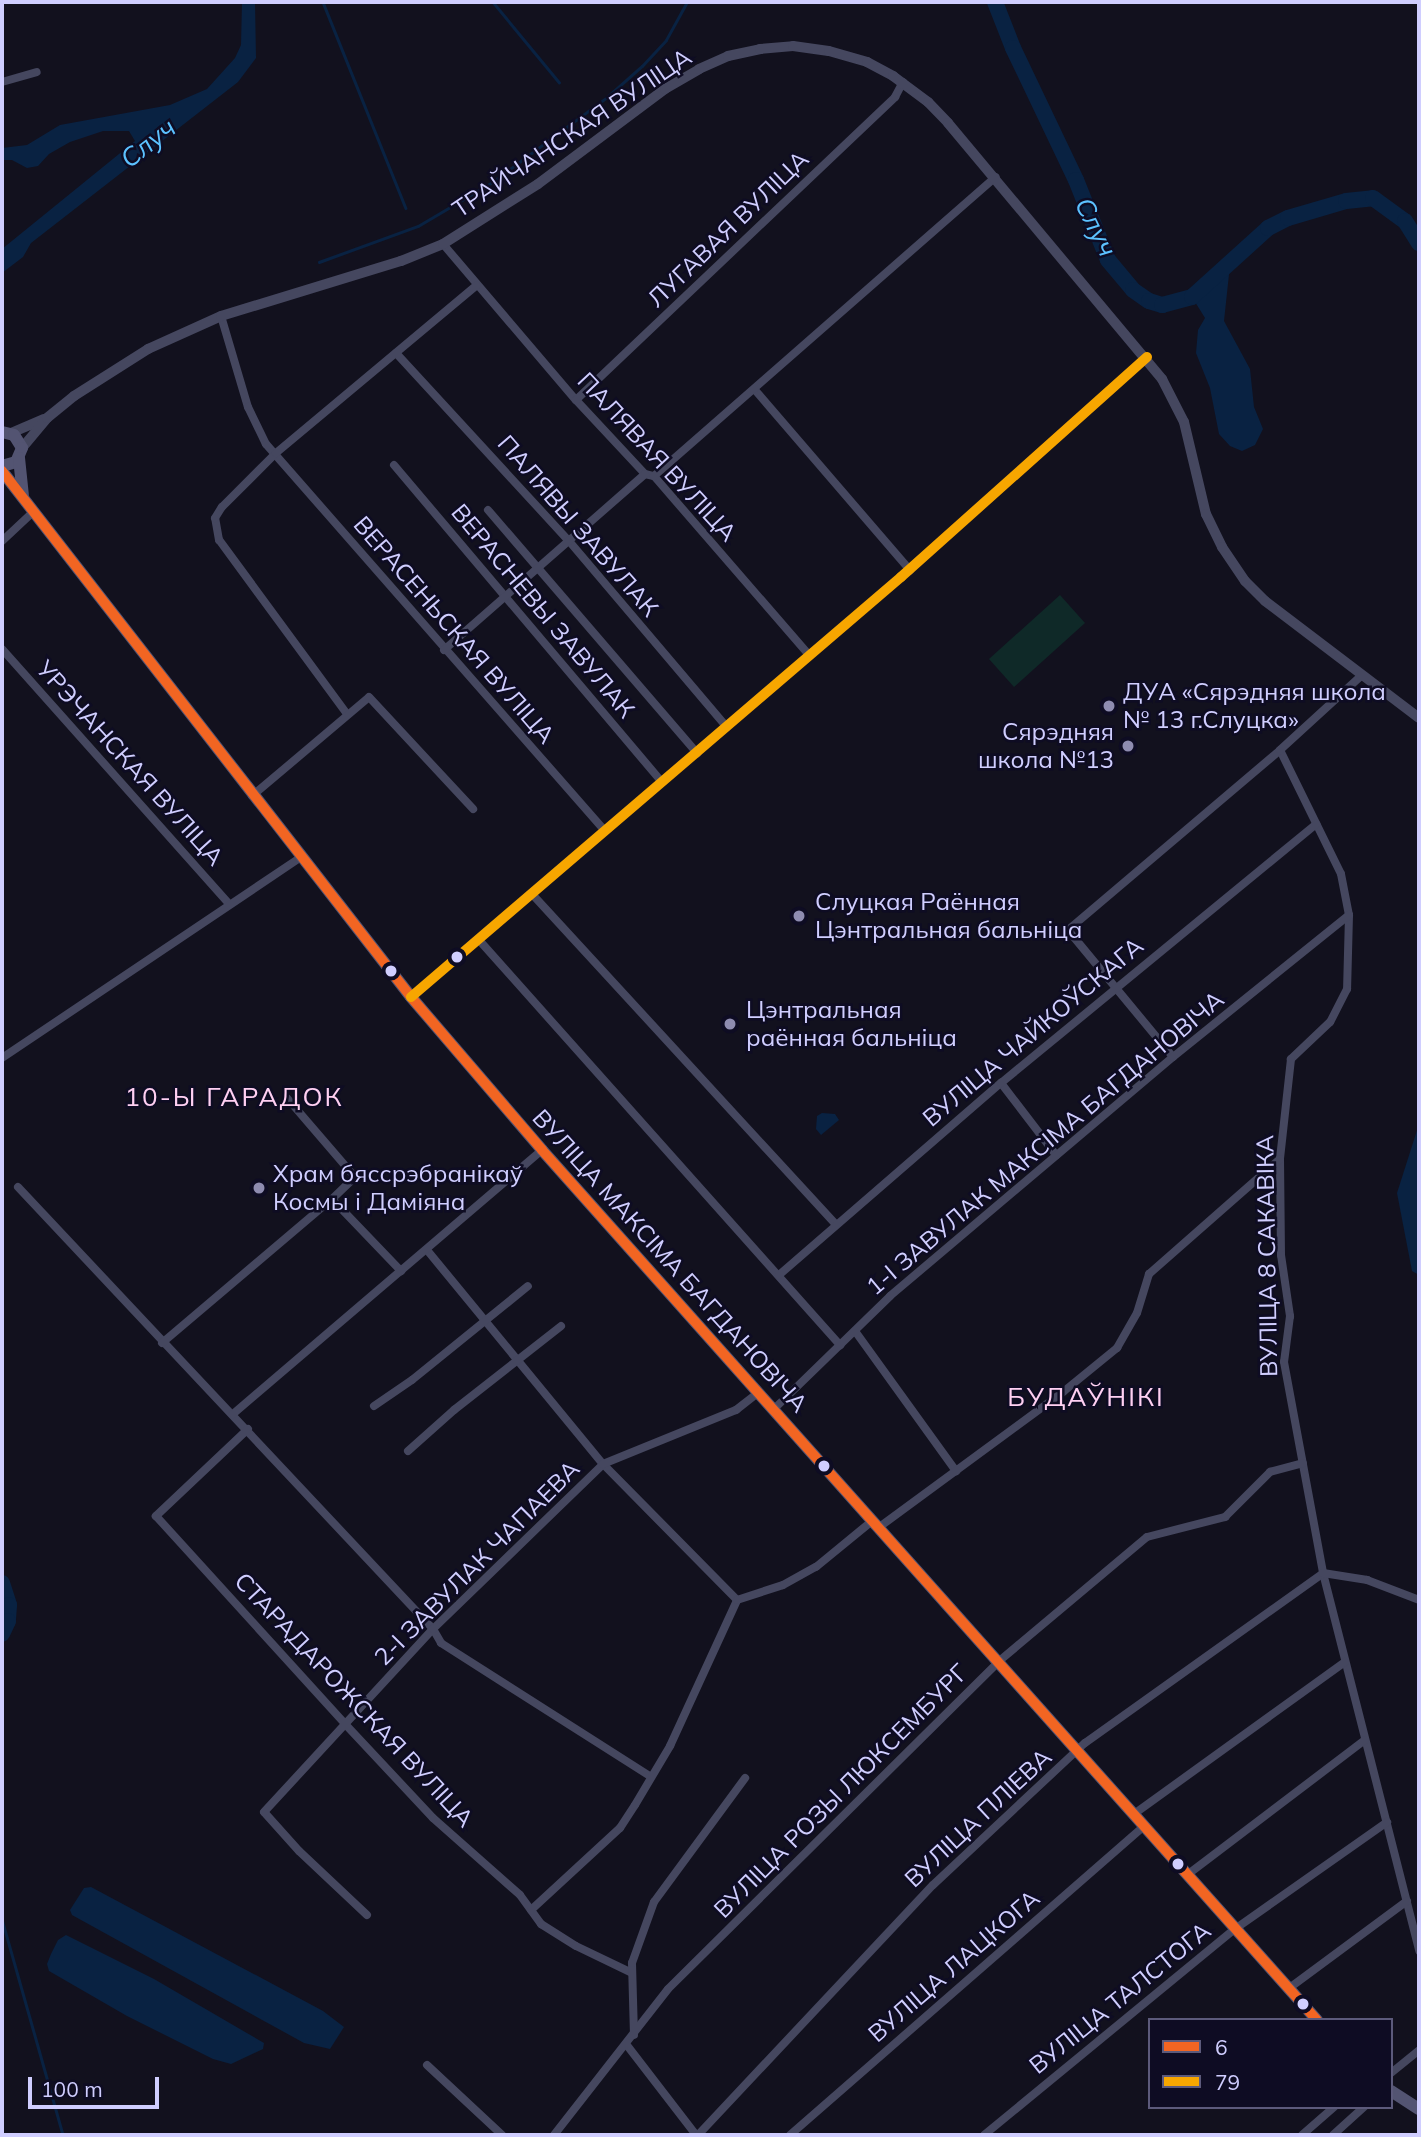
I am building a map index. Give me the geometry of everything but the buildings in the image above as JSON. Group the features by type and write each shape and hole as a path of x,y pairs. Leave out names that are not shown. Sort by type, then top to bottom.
{"main road":[{"path":"2,466 13,464 20,453 17,437 5,432"},
{"name":"ВУЛІЦА МАКСІМА БАГДАНОВІЧА","path":"20,453 20,482 29,507"},
{"name":"ВУЛІЦА МАКСІМА БАГДАНОВІЧА","path":"2,471 300,858 411,997 542,1150 1315,2018"},
{"path":"1393,2092 1419,2109"}],"street":[{"name":"ТРАЙЧАНСКАЯ ВУЛІЦА","path":"20,453 47,418 105,375 148,349 221,316 401,261 443,244 538,184 665,89 728,56 793,46 829,51 867,62 903,82 928,102 995,177 1147,357 1168,388 1184,422 1206,514 1230,561 1265,601 1360,676 1419,718"},
{"path":"2,82 37,72"},
{"name":"ЛУГАВАЯ ВУЛІЦА","path":"576,400 895,97 903,82"},
{"path":"444,650 569,541 755,390 995,177"},
{"name":"ПАЛЯВАЯ ВУЛІЦА","path":"443,244 476,286 576,400 649,475 810,656"},
{"path":"347,714 219,540 215,518 222,506 276,453 476,286"},
{"name":"ВЕРАСЕНЬСКАЯ ВУЛІЦА","path":"221,316 255,423 266,444 605,831"},
{"name":"ПАЛЯВЫ ЗАВУЛАК","path":"396,353 569,541 727,727"},
{"path":"411,997 910,570 1147,357"},
{"path":"755,390 910,570"},
{"name":"ТРАЙЧАНСКАЯ ВУЛІЦА","path":"5,432 47,418"},
{"name":"ВЕРАСНЕВЫ ЗАВУЛАК","path":"394,465 662,782"},
{"path":"2,541 29,507"},
{"path":"488,510 697,753"},
{"name":"УРЭЧАНСКАЯ ВУЛІЦА","path":"2,649 229,904"},
{"path":"1173,1057 1068,930 1280,750 1360,676"},
{"path":"252,796 369,696 473,809"},
{"name":"ВУЛІЦА 8 САКАВІКА","path":"1280,750 1341,874 1349,915 1347,989 1330,1022 1291,1059 1280,1159 1281,1255 1290,1316 1284,1362 1323,1573 1419,1951"},
{"name":"ВУЛІЦА ЧАЙКОЎСКАГА","path":"779,1275 835,1223 1001,1083 1316,824"},
{"path":"2,1058 300,858"},
{"path":"531,894 835,1223"},
{"name":"1-І ЗАВУЛАК МАКСІМА БАГДАНОВІЧА","path":"774,1409 890,1296 1056,1154 1349,915"},
{"path":"479,940 840,1345"},
{"path":"1001,1083 1056,1154"},
{"path":"162,1343 355,1177 287,1098"},
{"path":"233,1414 542,1150"},
{"path":"531,1910 620,1828 670,1746 737,1600 783,1585 816,1567 956,1471 1117,1348 1137,1313 1149,1274 1280,1159"},
{"path":"18,1187 73,1243 162,1343 248,1429 433,1629 441,1643 650,1776"},
{"path":"332,1199 401,1271"},
{"path":"426,1250 603,1464"},
{"path":"374,1406 412,1380 528,1286"},
{"path":"408,1451 561,1326"},
{"path":"855,1331 956,1471"},
{"name":"2-І ЗАВУЛАК ЧАПАЕВА","path":"367,1915 299,1851 264,1812 433,1629 603,1464 736,1410 759,1392"},
{"name":"СТАРАДАРОЖСКАЯ ВУЛІЦА","path":"248,1429 156,1516 433,1818 520,1895 541,1924 576,1946 632,1973"},
{"name":"ВУЛІЦА РОЗЫ ЛЮКСЕМБУРГ","path":"554,2135 668,1989 998,1662 1147,1537 1225,1517 1270,1472 1303,1463"},
{"name":"2-І ЗАВУЛАК ЧАПАЕВА","path":"603,1464 737,1600"},
{"path":"1323,1573 1367,1580 1419,1600"},
{"name":"ВУЛІЦА ПЛІЕВА","path":"697,2135 933,1885 1077,1751 1323,1573"},
{"path":"1134,1814 1345,1662"},
{"path":"1187,1875 1364,1740"},
{"path":"634,2035 632,1963 653,1902 746,1778"},
{"name":"ВУЛІЦА ТАЛСТОГА","path":"984,2135 1235,1929 1387,1822"},
{"name":"ВУЛІЦА ЛАЦКОГА","path":"790,2135 1144,1826"},
{"path":"1289,1989 1406,1901"},
{"path":"626,2044 697,2135"},
{"path":"1393,2071 1419,2050"},
{"path":"427,2065 502,2135"},
{"path":"1302,2135 1332,2109"},
{"path":"1333,2135 1362,2109"}],"green space":[{"path":"1060,595 1085,623 1014,687 989,659"}],"water":[{"path":"242,2 255,2 256,58 238,82 31,243 23,257 2,273 2,249 135,141 129,131 103,131 70,142 49,154 38,166 27,168 12,160 2,160 2,148 27,145 60,125 170,105 207,89 235,58 241,45"},
{"path":"1230,265 1224,321 1250,369 1254,407 1263,429 1255,445 1242,451 1230,446 1219,434 1210,388 1196,353 1198,330 1205,318 1192,297"},
{"path":"822,1113 835,1114 839,1120 821,1135 816,1129 817,1116"},
{"path":"1419,1124 1419,1275 1412,1271 1397,1193"},
{"path":"91,1887 323,2011 344,2027 330,2049 304,2043 72,1915 70,1910 84,1888"},
{"path":"66,1935 154,1979 264,2043 263,2049 231,2064 213,2059 127,2016 49,1971 47,1964 51,1954 58,1940"}],"waterway":[{"path":"323,2 406,208"},
{"path":"493,2 559,82"},
{"path":"319,262 418,226 491,183 606,98 642,66 666,40 687,2"},
{"name":"Случ","path":"995,2 1013,48 1076,180 1108,260 1133,290 1149,301 1162,305 1192,297 1268,228 1288,218 1346,201 1373,198 1405,221 1419,243"},
{"name":"Случ","path":"2,1583 9,1605 8,1621 2,1634"},
{"path":"2,1919 63,2135"}],"transit line":[{"name":"79","path":"411,997 901,577 1147,357"},
{"name":"6","path":"2,471 411,997 542,1150 1315,2018"}],"place":[{"name":"ДУА «Сярэдняя школа № 13 г.Слуцка»","path":"1109,706"},
{"name":"Сярэдняя школа №13","path":"1128,746"},
{"name":"Слуцкая Раённая Цэнтральная бальніца","path":"799,916"},
{"name":"Цэнтральная раённая бальніца","path":"730,1024"},
{"name":"Храм бяссрэбранікаў Космы і Даміяна","path":"259,1188"}],"district":[{"name":"10-Ы ГАРАДОК","path":"234,1097"},
{"name":"БУДАЎНІКІ","path":"1086,1397"}]}
